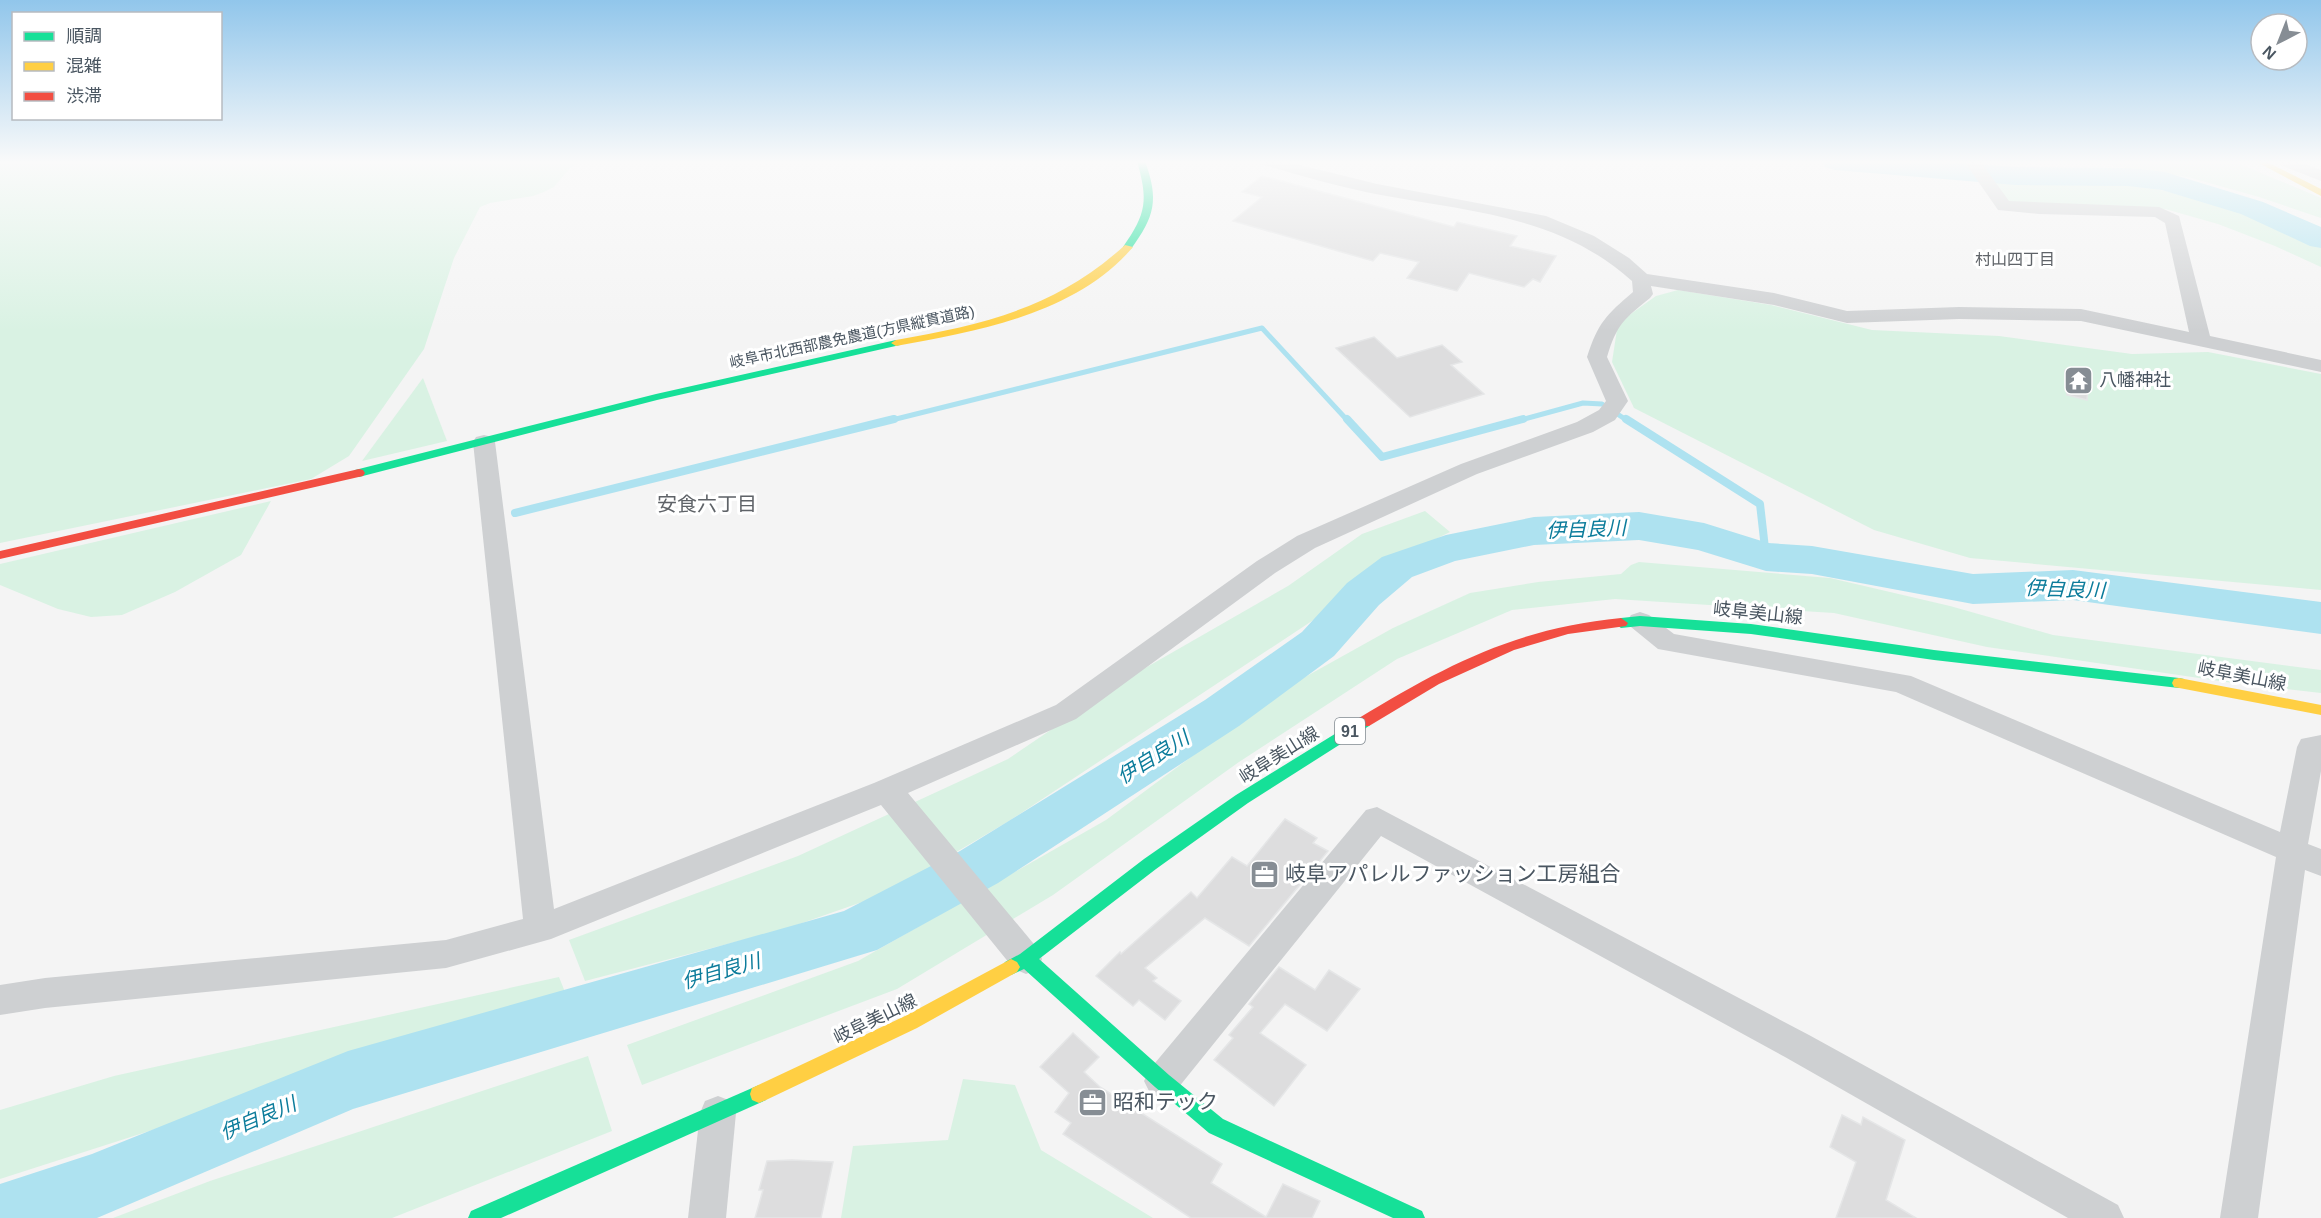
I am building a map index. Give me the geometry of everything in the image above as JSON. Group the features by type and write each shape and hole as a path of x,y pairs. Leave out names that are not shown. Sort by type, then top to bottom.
{"street":[{"name":"岐阜市北西部農免農道(方県縦貫道路)","path":"0,555 360,473 656,397 885,345 956,333 1016,315 1063,295 1102,271 1127,248 1143,227 1147,218"},
{"path":"1529,218 1540,220 1588,240 1622,262 1641,279 1774,299 1847,317 1959,314 2081,315 2321,366"},
{"path":"2169,218 2173,220 2201,339"},
{"path":"0,1000 45,993 446,954 540,929 890,795 1066,712 1266,567 1306,542 1469,469 1586,427 1607,415 1617,401 1597,357 1604,335 1614,318 1643,294 1641,279"},
{"path":"480,443 540,929"},
{"path":"1640,621 1667,642 1901,683 2306,857"},
{"name":"岐阜美山線","path":"478,1218 718,1113 912,1022 1026,959 1150,864 1242,799 1409,694 1504,647 1563,630 1640,621 1751,628 1934,655 2184,684 2321,710"},
{"path":"2239,1218 2306,857 2311,747 2321,746"},
{"path":"890,795 1026,959 1162,1081 1216,1126 1415,1218"},
{"path":"1162,1081 1377,819 1797,1046 2105,1218"},
{"path":"707,1218 718,1113"}],"green space":[{"path":"0,218 474,218 454,258 424,349 349,456 311,479 0,543"},
{"path":"2196,218 2258,218 2269,222 2321,245 2321,267 2275,246"},
{"path":"1678,290 1771,305 1872,330 1999,336 2132,354 2208,352 2321,374 2321,590 1970,558 1874,530 1634,408 1612,362 1618,323 1656,296"},
{"path":"423,378 447,441 362,461"},
{"path":"271,501 241,555 175,592 122,615 91,617 58,609 0,585 0,564"},
{"path":"1425,511 1450,532 1383,565 1324,613 1009,821 885,894 785,929 585,981 569,940 798,856 1008,759 1126,679 1288,586 1362,534"},
{"path":"1639,562 1830,578 1950,606 2053,635 2321,670 2321,693 2240,684 1987,647 1834,613 1615,599 1512,610 1397,659 1239,762 1053,895 897,989 642,1085 627,1045 858,961 1106,820 1280,691 1393,628 1470,593 1538,582 1621,574 1631,565"},
{"path":"559,977 567,997 0,1179 0,1110 114,1076"},
{"path":"588,1056 612,1131 392,1218 113,1218 210,1181"},
{"path":"963,1079 1015,1085 1041,1150 1153,1218 841,1218 853,1146 948,1140"}],"building":[{"path":"1237,218 1420,218 1454,227 1457,222 1517,236 1510,246 1556,256 1540,282 1533,279 1524,287 1469,273 1457,291 1407,278 1419,262 1380,253 1373,261 1233,221"},
{"path":"1374,337 1397,358 1442,345 1462,362 1451,365 1484,394 1410,417 1336,348"},
{"path":"2065,370 2089,375 2087,400 2067,395"},
{"path":"1285,819 1317,838 1313,843 1328,851 1249,946 1205,918 1145,968 1157,978 1153,981 1181,1001 1165,1020 1139,1000 1133,1006 1096,976 1120,952 1121,954 1191,892 1197,898 1232,857 1247,866"},
{"path":"1279,967 1315,990 1329,970 1360,989 1327,1031 1285,1004 1260,1033 1306,1065 1274,1106 1214,1060 1233,1038 1229,1035 1253,1007 1249,1004"},
{"name":"昭和テック","path":"1073,1033 1099,1057 1084,1072 1100,1087 1222,1164 1211,1183 1266,1217 1283,1184 1320,1201 1312,1218 1191,1218 1063,1134 1071,1123 1055,1112 1069,1093 1040,1067"},
{"path":"1842,1115 1861,1125 1863,1117 1905,1140 1886,1200 1916,1218 1836,1218 1856,1162 1830,1147"},
{"path":"767,1161 833,1162 821,1218 755,1218 763,1190 759,1190"}],"waterway":[{"name":"伊自良川","path":"2274,218 2321,239"},
{"path":"888,421 1262,328 1348,421"},
{"path":"1517,421 1583,403 1602,404 1628,421"},
{"path":"515,513 894,419"},
{"path":"1347,419 1382,457 1523,419"},
{"path":"1626,419 1760,504 1766,557"},
{"name":"伊自良川","path":"0,1217 92,1187 348,1081 857,932 979,867 1222,713 1318,644 1363,594 1397,567 1446,549 1534,531 1639,526 1704,537 1766,557 1812,560 1973,589 2073,585 2321,618"}],"traffic: fast":[{"path":"1128,247 1146,218"},
{"path":"359,473 656,397 896,343"},
{"path":"1621,623 1640,621 1751,629 1934,655 2179,683"},
{"path":"1011,967 1026,959 1150,864 1242,799 1364,722"},
{"path":"1026,959 1162,1081 1216,1126 1415,1218"},
{"path":"478,1218 759,1094"}],"traffic: slow":[{"path":"896,343 959,331 1021,313 1078,287 1104,269 1128,247"},
{"path":"2179,683 2321,710"},
{"path":"759,1094 911,1022 1011,967"}],"traffic: jam":[{"path":"0,555 359,473"},
{"path":"1364,722 1459,668 1509,647 1568,629 1621,623"}],"place":[{"name":"八幡神社","path":"2078,380"},
{"name":"岐阜アパレルファッション工房組合","path":"1264,874"},
{"name":"昭和テック","path":"1092,1102"}],"district":[{"name":"村山四丁目","path":"2015,259"},
{"name":"安食六丁目","path":"707,504"}]}
